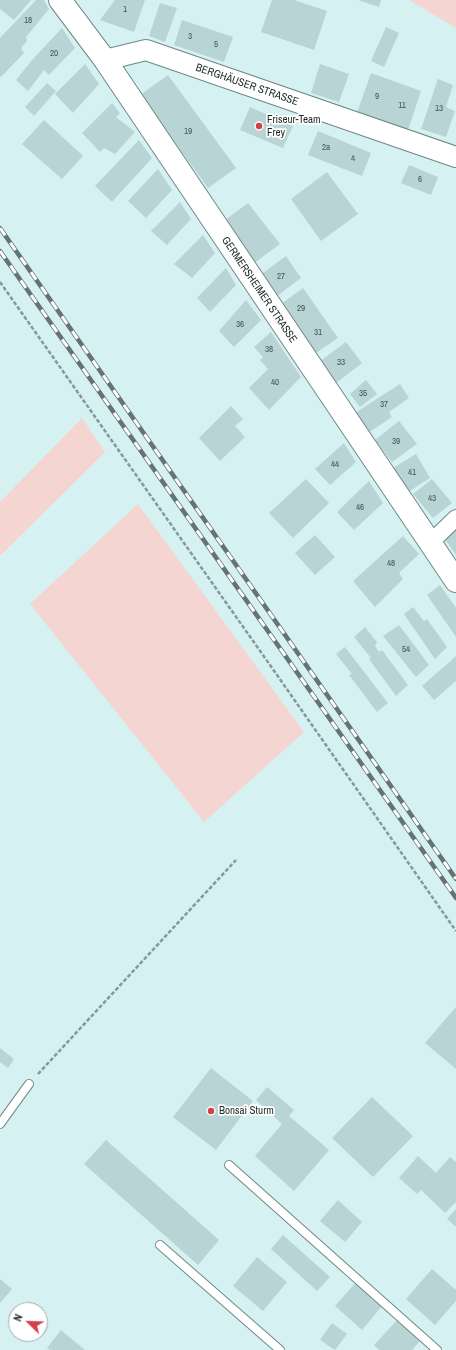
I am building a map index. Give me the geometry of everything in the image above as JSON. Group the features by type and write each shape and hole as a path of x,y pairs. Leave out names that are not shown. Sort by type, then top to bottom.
{"main road":[{"name":"GERMERSHEIMER STRASSE","path":"60,0 105,60 456,581"}],"street":[{"name":"BERGHÄUSER STRASSE","path":"105,60 146,50 456,157"},
{"path":"430,543 456,518"}],"lane":[{"path":"0,1124 28,1084"},
{"path":"229,1165 437,1350"},
{"path":"160,1245 280,1350"}],"path":[{"path":"0,282 456,931"},
{"path":"28,1084 236,860"}],"shaded area":[{"path":"409,0 456,0 456,28"},
{"path":"82,418 105,452 0,556 0,502"},
{"path":"138,504 304,732 204,822 30,604"}],"building":[{"path":"0,0 31,0 14,20 0,9"},
{"path":"36,0 44,0 49,9 26,37 27,41 21,48 24,53 1,77 0,38"},
{"path":"115,0 145,0 134,32 100,20"},
{"path":"272,0 294,0 327,11 314,50 261,32"},
{"path":"358,0 381,0 379,7"},
{"path":"160,3 177,8 165,42 149,36"},
{"path":"182,20 233,37 224,62 174,45"},
{"path":"386,27 399,33 384,67 371,61"},
{"path":"62,28 75,48 49,75 44,70 28,91 16,80 32,60"},
{"path":"85,64 99,84 73,113 55,94"},
{"path":"320,64 349,74 339,102 311,93"},
{"path":"371,73 421,91 408,130 357,113"},
{"path":"168,75 236,168 208,188 140,95"},
{"path":"438,79 453,85 446,107 455,111 446,137 421,129"},
{"path":"47,83 56,91 34,116 25,107"},
{"path":"112,103 120,113 116,117 135,132 115,154 104,148 100,152 82,133"},
{"path":"250,107 293,126 283,148 240,130"},
{"path":"44,120 83,156 62,179 22,144"},
{"path":"318,131 371,153 362,176 308,155"},
{"path":"139,140 152,158 112,202 95,186"},
{"path":"409,165 438,177 431,195 401,183"},
{"path":"158,169 172,190 146,218 128,201"},
{"path":"327,172 358,214 321,241 291,199"},
{"path":"180,202 191,219 167,245 151,231"},
{"path":"248,203 280,244 253,264 221,223"},
{"path":"203,235 215,253 192,278 174,264"},
{"path":"286,256 301,278 276,297 260,275"},
{"path":"226,268 236,285 210,312 197,298"},
{"path":"303,288 338,338 316,353 281,304"},
{"path":"246,300 261,320 234,347 219,331"},
{"path":"271,332 301,377 269,410 249,388 268,369 260,360 263,357 254,347"},
{"path":"346,342 362,363 335,384 319,362"},
{"path":"366,380 377,394 360,407 350,394"},
{"path":"400,384 409,398 389,412 392,417 368,433 355,413"},
{"path":"231,406 243,419 235,426 245,437 220,461 199,438"},
{"path":"399,421 417,444 392,462 375,440"},
{"path":"344,443 356,462 330,485 315,469"},
{"path":"416,454 430,478 408,492 393,468"},
{"path":"306,479 329,503 293,538 269,513"},
{"path":"432,479 452,503 433,518 413,494"},
{"path":"369,481 383,503 354,530 337,512"},
{"path":"456,527 456,555 444,538"},
{"path":"315,535 335,557 315,575 295,553"},
{"path":"403,536 419,554 399,573 403,579 375,607 353,581"},
{"path":"440,585 456,608 456,637 427,595"},
{"path":"413,607 424,621 427,619 447,647 435,659 404,614"},
{"path":"399,625 429,665 416,677 383,636"},
{"path":"365,627 377,642 375,646 379,652 382,650 408,685 396,696 369,659 371,658 354,637"},
{"path":"345,647 388,703 377,712 349,675 352,674 336,654"},
{"path":"456,656 456,681 434,700 422,686"},
{"path":"456,1007 456,1069 425,1043"},
{"path":"0,1048 14,1059 8,1068 0,1062"},
{"path":"211,1068 253,1101 216,1150 173,1117"},
{"path":"267,1087 294,1110 289,1116 329,1150 294,1191 255,1156 282,1124 256,1100"},
{"path":"372,1097 413,1136 373,1177 332,1138"},
{"path":"106,1140 219,1240 198,1265 84,1164"},
{"path":"418,1156 436,1173 450,1157 456,1162 456,1202 445,1213 421,1190 417,1194 399,1178"},
{"path":"338,1200 362,1222 345,1242 320,1221"},
{"path":"456,1209 456,1227 447,1219"},
{"path":"283,1235 330,1277 317,1291 271,1249"},
{"path":"257,1257 287,1282 263,1311 233,1286"},
{"path":"432,1269 456,1290 456,1301 435,1325 406,1299"},
{"path":"0,1279 12,1289 0,1303"},
{"path":"357,1281 383,1305 362,1330 335,1306"},
{"path":"397,1320 420,1341 412,1350 379,1350 374,1345"},
{"path":"332,1323 347,1334 335,1350 320,1340"},
{"path":"61,1330 85,1350 50,1350 47,1348"}],"railway":[{"path":"0,228 456,879"},
{"path":"0,251 456,898"}],"place":[{"name":"Friseur-Team Frey","path":"259,126"},
{"name":"Bonsai Sturm","path":"211,1111"}]}
